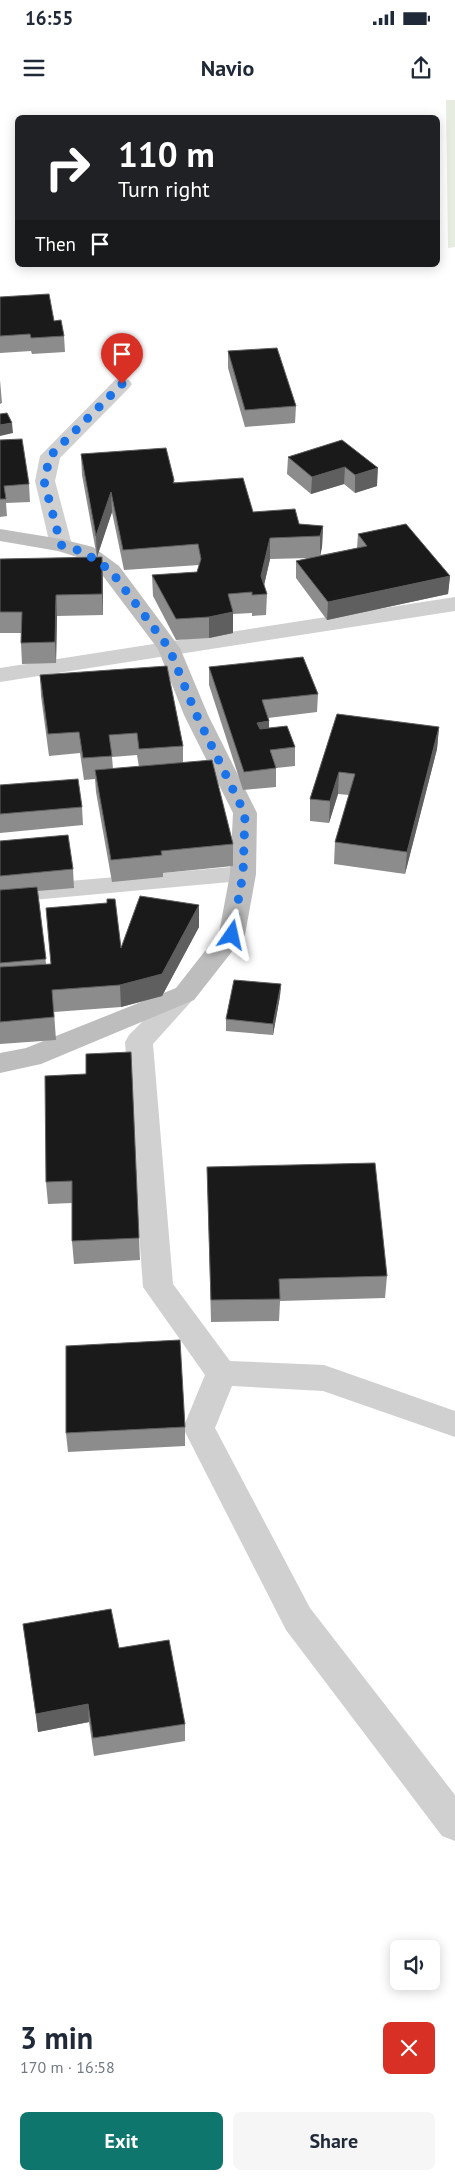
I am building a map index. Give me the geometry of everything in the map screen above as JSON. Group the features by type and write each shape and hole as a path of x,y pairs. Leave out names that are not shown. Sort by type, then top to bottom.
{"street":[{"path":"61,545 44,481 50,456 122,384"},
{"path":"0,535 61,545 84,552 111,571 169,648 196,714 245,814 243,874 232,935 185,994 139,1042 158,1287 221,1373"},
{"path":"0,675 455,604"},
{"path":"0,895 243,874"},
{"path":"0,1063 31,1057 185,994"},
{"path":"221,1373 324,1378 455,1424"},
{"path":"221,1373 199,1428 298,1619 455,1824"}],"shaded area":[{"path":"446,100 455,100 455,247 448,248"}],"building":[{"path":"49,294 54,321 61,320 64,336 31,338 30,334 0,336 0,297"},
{"path":"277,348 296,406 245,410 228,351"},
{"path":"7,413 12,423 0,425 0,414"},
{"path":"22,439 29,484 4,486 6,499 0,499 0,440"},
{"path":"342,440 378,468 355,475 345,467 312,477 288,457"},
{"path":"166,448 174,480 173,483 243,478 253,512 295,509 299,524 323,526 320,536 270,538 261,576 267,594 252,595 252,592 228,594 233,612 209,617 176,619 152,575 197,572 201,559 198,544 123,550 111,492 96,536 81,454"},
{"path":"406,524 450,576 328,602 296,561 367,546 358,534"},
{"path":"102,557 102,594 56,595 55,642 21,643 22,612 0,612 0,559"},
{"path":"303,657 318,694 262,700 269,721 257,723 260,729 287,726 295,747 270,750 276,768 244,772 209,667"},
{"path":"167,666 183,746 139,749 137,733 109,735 112,756 83,758 79,732 48,734 40,675"},
{"path":"337,714 439,727 407,852 335,842 355,774 339,772 330,801 310,799"},
{"path":"212,760 233,844 161,851 162,855 111,860 95,770"},
{"path":"78,779 82,807 0,814 0,785"},
{"path":"68,835 73,869 0,876 0,841"},
{"path":"37,887 46,959 0,963 0,890"},
{"path":"140,896 199,905 162,974 120,985 52,990 54,1017 0,1022 0,967 51,964 46,908 107,903 107,899 115,899 121,948"},
{"path":"234,980 281,984 273,1024 226,1019"},
{"path":"131,1052 139,1238 72,1241 72,1181 46,1182 45,1076 86,1074 86,1054"},
{"path":"375,1163 387,1276 279,1279 280,1299 211,1300 207,1167"},
{"path":"180,1340 185,1427 66,1433 66,1346"},
{"path":"111,1609 119,1648 169,1640 185,1724 93,1738 88,1704 36,1714 23,1624"}],"route":[{"path":"122,384 50,456 44,481 61,545 84,552 111,571 169,648 196,714 245,814 243,874 232,935"}]}
